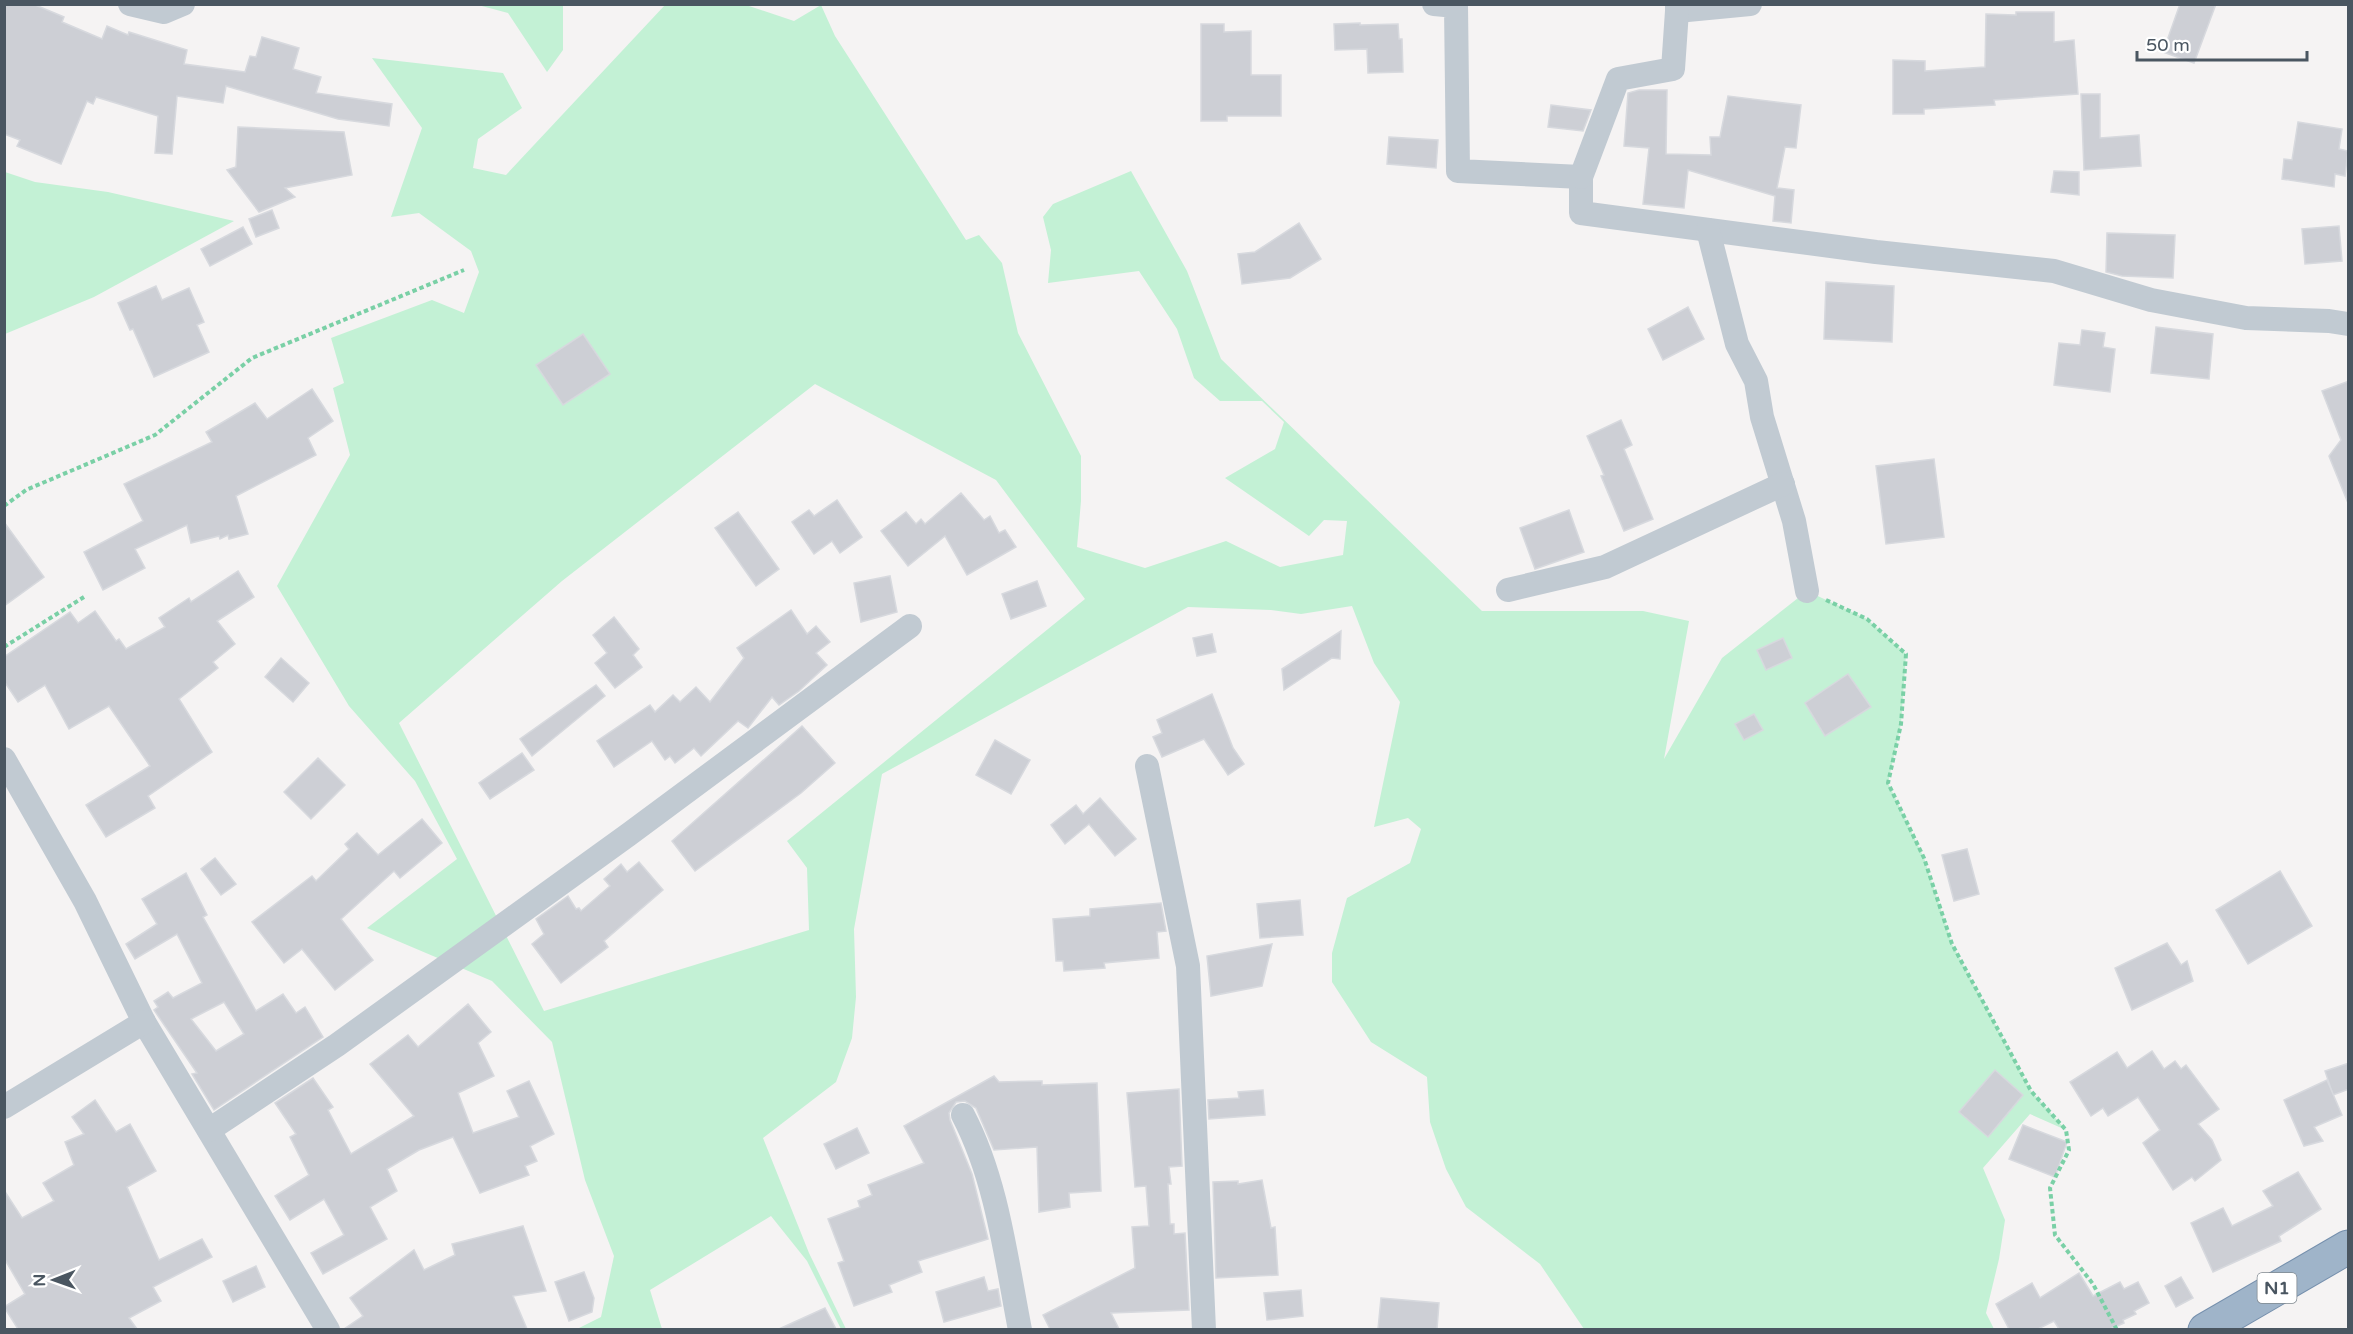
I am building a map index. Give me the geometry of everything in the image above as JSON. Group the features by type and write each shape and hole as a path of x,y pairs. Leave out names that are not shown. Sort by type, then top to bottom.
{"highway":[{"name":"N1","path":"2205,1329 2349,1247"}],"street":[{"path":"130,4 164,12 183,4"},
{"path":"1750,4 1677,8 1673,69 1618,79 1581,177 1581,213 1876,252 2054,271 2151,300 2246,318 2329,321 2349,324"},
{"path":"1449,5 1458,171 1581,177"},
{"path":"1708,230 1737,344 1756,381 1762,417 1794,521 1807,591"},
{"path":"1508,590 1605,567 1783,484"},
{"path":"209,1130 337,1045 618,842 910,626"},
{"path":"4,759 85,901 144,1022 328,1329"},
{"path":"1147,766 1188,966 1204,1329"},
{"path":"4,1107 144,1022"},
{"path":"963,1115 977,1141 996,1215 1020,1329"}],"path":[{"path":"4,506 26,490 154,435 252,358 464,270"},
{"path":"1807,591 1867,619 1906,654 1901,724 1888,783 1924,858 1952,944 2031,1091 2066,1130 2069,1150 2050,1188 2055,1235 2093,1284 2117,1329"},
{"path":"4,647 84,597"}],"green space":[{"path":"478,5 563,5 563,50 547,72 508,13"},
{"path":"665,5 746,5 794,21 821,5 835,36 966,240 979,235 1002,263 1018,333 1081,456 1081,501 1077,547 1145,568 1226,541 1280,567 1343,555 1347,521 1324,520 1309,536 1225,478 1275,449 1284,422 1262,401 1220,401 1194,378 1177,329 1139,271 1048,283 1051,250 1043,217 1053,204 1131,171 1187,271 1221,359 1482,611 1643,611 1689,621 1664,759 1722,658 1807,591 1867,619 1906,654 1901,724 1888,783 1924,858 1952,944 2031,1091 2066,1130 2030,1114 1983,1168 2005,1220 1999,1259 1986,1313 1994,1329 1584,1329 1540,1264 1466,1207 1446,1169 1430,1122 1427,1077 1371,1042 1332,982 1332,953 1347,898 1410,863 1421,829 1408,818 1374,827 1400,702 1374,663 1352,606 1301,614 1271,610 1188,607 882,774 854,929 856,997 852,1038 836,1082 763,1138 809,1253 846,1329 841,1329 807,1261 771,1216 650,1290 662,1329 577,1329 601,1317 614,1256 585,1180 552,1042 492,981 367,928 457,859 415,781 349,706 277,586 350,455 333,388 344,383 331,338 432,300 464,313 479,272 471,251 419,213 391,217 422,128 372,58 503,73 522,108 478,139 473,168 506,175","holes":["815,384 996,480 1085,599 787,841 807,868 809,930 544,1011 399,723 562,581"]},
{"path":"5,172 35,182 108,192 234,221 94,297 5,334"}],"building":[{"path":"4,4 33,4 64,17 62,22 102,39 107,26 128,35 129,32 187,50 184,64 245,72 250,56 256,57 262,37 299,48 293,69 321,77 316,93 392,104 389,126 338,119 226,86 223,103 177,96 172,154 155,153 158,116 96,97 93,104 87,101 61,164 17,146 20,140 4,134"},
{"path":"2180,4 2216,4 2194,63 2163,52"},
{"path":"2016,12 2054,12 2054,42 2074,40 2078,94 1994,100 1995,105 1924,109 1924,114 1893,114 1893,60 1925,61 1925,71 1985,67 1986,14 2016,15"},
{"path":"1360,23 1360,25 1398,24 1399,39 1402,39 1403,72 1368,73 1367,49 1335,50 1334,24"},
{"path":"1201,24 1224,24 1224,32 1251,31 1251,75 1281,75 1281,116 1227,116 1227,121 1201,121"},
{"path":"1639,90 1667,90 1666,154 1711,155 1710,137 1720,137 1728,96 1801,105 1796,148 1785,147 1777,188 1794,190 1791,223 1773,221 1775,196 1688,170 1684,208 1643,204 1649,148 1624,146 1628,93"},
{"path":"2081,94 2100,94 2100,138 2139,135 2141,166 2084,170"},
{"path":"1551,105 1591,110 1583,131 1548,127"},
{"path":"2298,122 2342,129 2339,149 2348,151 2345,176 2335,174 2334,187 2282,179 2284,159 2292,160"},
{"path":"238,127 344,132 352,175 285,188 295,197 259,212 227,170 236,167"},
{"path":"1389,137 1438,140 1436,168 1387,164"},
{"path":"2054,171 2079,172 2079,195 2051,192"},
{"path":"272,210 279,228 256,237 249,219"},
{"path":"1299,223 1321,259 1290,278 1242,284 1238,254 1255,252"},
{"path":"2339,226 2342,261 2305,264 2302,229"},
{"path":"243,227 252,244 210,266 201,249"},
{"path":"2107,233 2175,235 2173,278 2122,276 2106,272"},
{"path":"1826,282 1894,286 1892,342 1824,339"},
{"path":"156,286 162,300 189,288 204,322 197,325 209,352 154,377 133,329 130,330 118,303"},
{"path":"1688,307 1704,339 1663,360 1648,329"},
{"path":"2156,327 2213,334 2209,379 2151,373"},
{"path":"2082,330 2105,333 2103,347 2115,349 2110,392 2054,385 2059,343 2080,345"},
{"path":"583,334 610,374 563,405 536,365"},
{"path":"2349,381 2348,503 2329,456 2341,440 2322,391"},
{"path":"312,389 333,421 308,438 316,455 236,496 248,534 229,539 228,535 220,539 219,536 191,543 187,525 135,549 145,568 103,590 84,552 143,521 124,484 212,442 206,432 255,403 267,419"},
{"path":"1621,420 1632,445 1624,449 1653,519 1624,531 1587,436"},
{"path":"1934,459 1944,537 1886,544 1876,466"},
{"path":"961,493 984,520 990,516 999,533 1005,530 1016,547 967,575 945,536 908,566 881,531 906,512 916,524 921,519 925,524"},
{"path":"837,500 862,537 840,553 832,541 814,554 792,522 809,510 814,516"},
{"path":"1569,510 1584,552 1535,569 1520,528"},
{"path":"738,512 779,569 756,586 715,528"},
{"path":"4,522 44,577 4,606"},
{"path":"238,571 254,597 217,621 235,644 213,662 218,668 179,699 212,752 148,796 155,808 106,837 86,805 150,766 109,706 69,729 45,685 18,702 4,681 4,657 70,612 78,623 95,611 116,641 119,639 126,649 165,627 159,618 189,598 191,602"},
{"path":"890,576 897,612 861,622 854,583"},
{"path":"1037,581 1046,606 1011,619 1002,594"},
{"path":"791,610 807,634 816,626 830,642 816,653 827,665 799,691 779,705 772,697 748,728 738,721 701,756 694,748 675,763 670,756 665,760 652,741 614,767 597,741 650,705 655,712 673,695 680,702 696,687 710,702 744,658 737,648"},
{"path":"614,617 639,649 633,655 642,667 615,688 595,663 607,653 593,635"},
{"path":"1341,631 1340,659 1332,658 1284,690 1282,669"},
{"path":"1212,634 1216,652 1197,656 1193,638"},
{"path":"1783,638 1792,658 1766,670 1757,650"},
{"path":"281,658 309,683 293,702 265,677"},
{"path":"1848,674 1871,707 1825,736 1805,703"},
{"path":"596,685 605,696 532,756 520,739"},
{"path":"1212,694 1233,748 1244,764 1228,775 1204,739 1162,757 1153,737 1162,733 1157,720"},
{"path":"1754,714 1763,730 1744,740 1735,724"},
{"path":"802,726 835,763 801,793 695,871 672,841"},
{"path":"995,740 1030,760 1011,794 976,775"},
{"path":"522,753 534,770 490,799 479,783"},
{"path":"318,758 345,785 311,819 284,792"},
{"path":"1100,798 1136,839 1115,856 1089,824 1065,844 1051,825 1076,805 1083,814"},
{"path":"422,819 442,843 400,878 394,871 341,919 373,960 335,990 302,949 284,963 252,922 312,876 316,881 349,849 345,844 357,833 378,855"},
{"path":"1967,849 1979,894 1954,901 1942,855"},
{"path":"215,858 236,884 221,895 201,869"},
{"path":"639,862 663,890 604,941 608,947 561,983 532,944 544,934 536,919 568,896 576,909 579,908 581,911 610,886 604,879 621,864 627,872"},
{"path":"2280,871 2312,926 2248,964 2216,910"},
{"path":"186,873 207,915 203,917 256,1011 283,994 296,1013 305,1007 323,1037 214,1110 192,1074 197,1073 154,1010 158,1007 154,1001 168,992 173,998 202,983 177,934 135,959 126,944 157,924 142,899","holes":["224,1002 244,1034 216,1051 191,1019"]},
{"path":"1300,900 1303,935 1260,938 1257,904"},
{"path":"1161,903 1166,931 1157,932 1159,958 1104,963 1105,968 1064,971 1063,961 1056,961 1053,919 1090,916 1090,909"},
{"path":"2167,943 2181,965 2187,961 2193,981 2132,1010 2115,968"},
{"path":"1272,944 1262,986 1211,996 1207,956"},
{"path":"468,1004 491,1032 478,1043 494,1076 458,1093 473,1133 519,1117 507,1091 529,1081 554,1134 530,1146 537,1161 525,1166 529,1175 480,1193 453,1137 419,1150 387,1169 397,1191 370,1207 387,1239 323,1274 311,1253 344,1235 324,1199 290,1220 275,1196 309,1175 290,1137 296,1134 275,1103 313,1078 333,1107 328,1110 351,1154 414,1116 370,1064 408,1035 418,1047"},
{"path":"2152,1051 2164,1069 2175,1061 2181,1069 2186,1065 2219,1109 2198,1124 2212,1140 2221,1160 2195,1181 2192,1177 2173,1190 2143,1143 2160,1130 2138,1097 2108,1116 2103,1108 2091,1116 2070,1082 2117,1052 2127,1068"},
{"path":"2349,1063 2349,1089 2333,1095 2325,1071"},
{"path":"1995,1070 2023,1095 1988,1137 1959,1112"},
{"path":"994,1076 999,1082 1042,1081 1042,1085 1097,1083 1101,1191 1069,1193 1070,1207 1039,1212 1037,1147 994,1150 976,1108 965,1101 956,1102 949,1113 950,1120 972,1174 988,1239 918,1261 922,1272 889,1285 892,1292 854,1306 838,1263 844,1261 828,1219 860,1207 858,1201 872,1195 868,1185 924,1163 904,1126"},
{"path":"2327,1080 2342,1115 2314,1127 2323,1141 2304,1146 2284,1100"},
{"path":"1179,1089 1182,1166 1169,1167 1171,1184 1168,1184 1170,1224 1174,1224 1174,1234 1185,1233 1189,1310 1111,1313 1119,1329 1050,1329 1043,1315 1135,1268 1132,1227 1149,1226 1146,1186 1135,1187 1127,1093"},
{"path":"1263,1090 1265,1115 1209,1119 1208,1100 1239,1098 1238,1092"},
{"path":"95,1100 116,1132 130,1124 156,1171 127,1187 159,1260 202,1239 212,1257 153,1287 161,1301 129,1318 137,1329 18,1329 4,1307 25,1294 4,1258 4,1190 22,1218 54,1201 43,1183 74,1165 65,1142 84,1134 72,1117"},
{"path":"2023,1125 2067,1142 2055,1177 2009,1159"},
{"path":"857,1128 869,1153 836,1169 824,1144"},
{"path":"2298,1172 2321,1209 2279,1236 2281,1241 2213,1272 2191,1223 2223,1208 2232,1226 2273,1206 2263,1191"},
{"path":"1262,1180 1271,1228 1275,1227 1278,1275 1216,1278 1213,1182 1238,1181 1238,1184"},
{"path":"523,1226 546,1291 513,1296 527,1329 344,1329 363,1316 350,1298 414,1250 424,1270 455,1255 452,1244"},
{"path":"256,1266 265,1287 233,1302 223,1281"},
{"path":"584,1272 594,1298 592,1312 569,1321 555,1282"},
{"path":"2079,1273 2093,1296 2120,1282 2124,1289 2138,1282 2149,1303 2134,1311 2136,1314 2123,1320 2124,1323 2110,1329 2059,1329 2054,1321 2038,1329 2009,1329 1996,1304 2032,1283 2040,1298"},
{"path":"984,1277 988,1291 998,1289 1001,1306 944,1322 936,1292"},
{"path":"2181,1277 2193,1298 2176,1307 2165,1286"},
{"path":"1301,1290 1303,1316 1267,1320 1264,1293"},
{"path":"1381,1298 1439,1303 1437,1329 1378,1329"},
{"path":"825,1308 836,1329 779,1329"}]}
